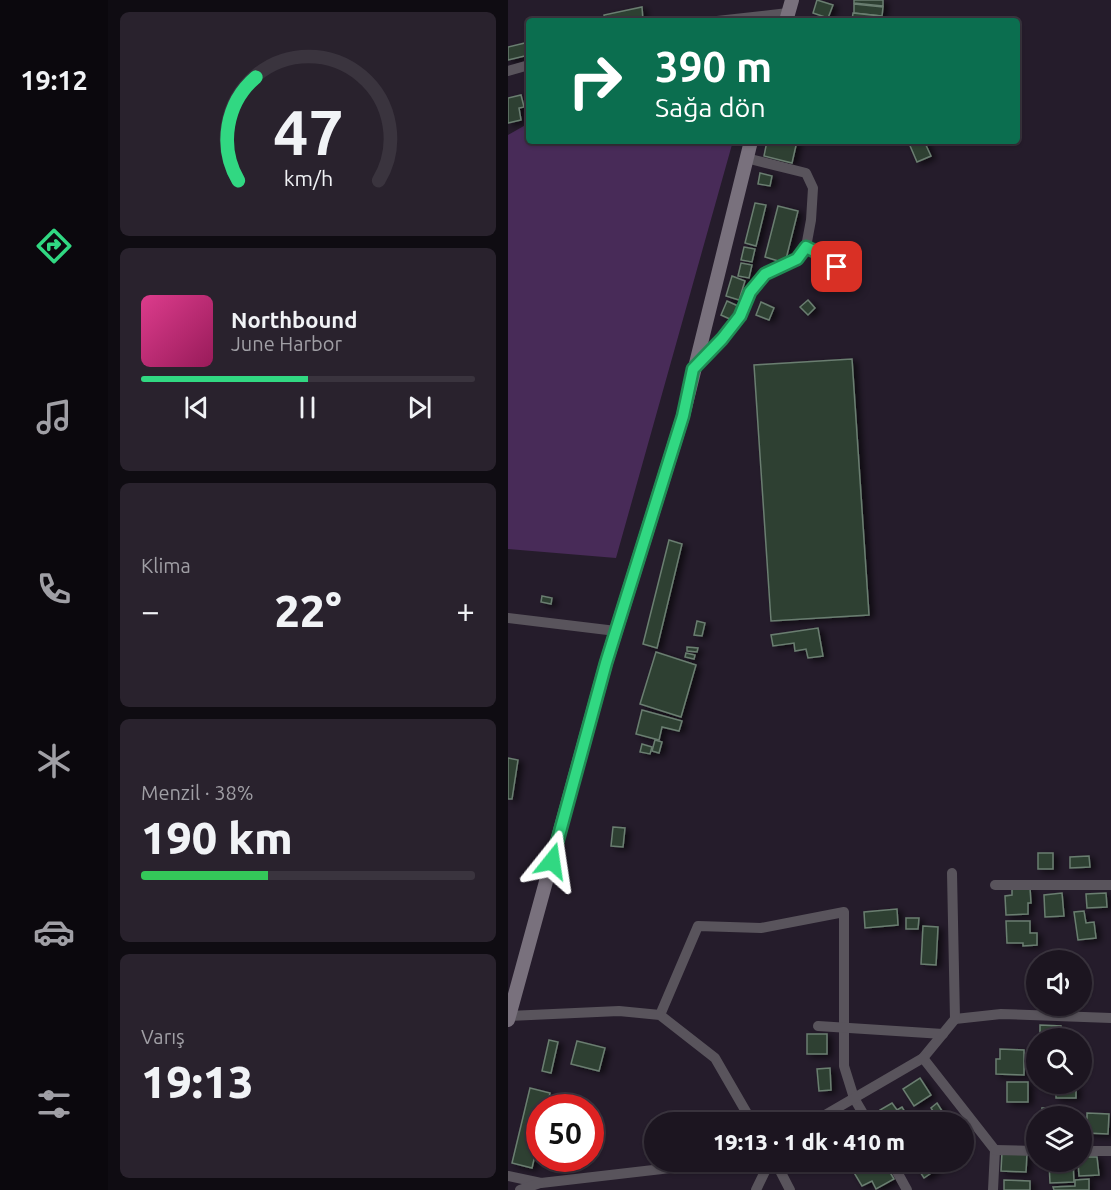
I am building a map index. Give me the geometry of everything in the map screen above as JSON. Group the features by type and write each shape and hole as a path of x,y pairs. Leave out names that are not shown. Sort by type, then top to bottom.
{"main road":[{"path":"509,1018 616,631 683,416 750,144"}],"street":[{"path":"739,18 789,11"},
{"path":"508,71 526,66"},
{"path":"693,369 740,316 750,292 765,274 797,259 806,247 813,188 806,173 746,158"},
{"path":"806,247 828,258 837,267 843,283"},
{"path":"508,618 616,631"},
{"path":"830,1112 924,1058 955,1019 952,873"},
{"path":"995,885 1111,885"},
{"path":"660,1016 698,926 761,928 844,912 844,1066 854,1098 862,1112"},
{"path":"509,1018 619,1011 660,1016 715,1058 746,1112"},
{"path":"955,1019 1001,1014 1111,1017"},
{"path":"818,1026 943,1034"},
{"path":"924,1058 995,1150 992,1190"},
{"path":"995,1150 1026,1151"},
{"path":"1092,1151 1111,1151"},
{"path":"520,1190 541,1183 644,1171"},
{"path":"756,1190 765,1172"},
{"path":"781,1172 790,1190"},
{"path":"897,1172 907,1190"},
{"path":"508,1176 541,1183"}],"shaded area":[{"path":"526,125 526,144 732,144 616,558 508,549 508,135"}],"building":[{"path":"817,0 833,5 828,18 813,13"},
{"path":"854,0 883,0 883,6 854,3"},
{"path":"854,4 883,7 882,16 854,13"},
{"path":"642,7 643,18 604,18 604,15"},
{"path":"853,13 880,16 880,18 852,18"},
{"path":"526,43 526,56 508,60 508,47"},
{"path":"521,95 524,107 519,108 521,120 508,123 508,98"},
{"path":"766,144 796,144 792,163 764,156"},
{"path":"909,144 925,144 931,156 917,162"},
{"path":"760,173 772,176 770,186 758,184"},
{"path":"755,203 766,205 756,246 745,243"},
{"path":"778,206 798,211 785,263 765,257"},
{"path":"744,247 755,249 752,262 741,260"},
{"path":"741,263 752,265 749,278 738,276"},
{"path":"732,276 745,281 739,300 726,296"},
{"path":"808,300 815,308 808,315 800,307"},
{"path":"727,301 738,306 732,320 721,315"},
{"path":"761,302 774,308 769,320 756,315"},
{"path":"852,359 869,615 771,621 754,365"},
{"path":"669,540 682,544 657,648 643,644"},
{"path":"542,596 552,598 551,604 541,602"},
{"path":"697,621 705,623 702,636 694,635"},
{"path":"818,628 823,656 808,658 806,649 795,651 794,643 773,646 771,635"},
{"path":"687,647 698,648 697,652 687,651"},
{"path":"656,652 696,665 681,717 640,704"},
{"path":"686,653 695,655 694,659 685,657"},
{"path":"642,710 682,721 679,731 662,727 659,740 636,734"},
{"path":"655,740 662,742 659,753 652,751"},
{"path":"642,744 652,747 650,754 640,752"},
{"path":"508,758 518,760 512,799 508,799"},
{"path":"613,827 625,828 623,847 611,846"},
{"path":"1038,853 1053,853 1053,869 1038,869"},
{"path":"1089,856 1090,867 1070,868 1070,857"},
{"path":"1012,888 1030,888 1031,903 1028,903 1028,914 1006,915 1005,896 1012,895"},
{"path":"1062,893 1064,916 1045,917 1044,895"},
{"path":"1106,893 1107,907 1087,908 1086,894"},
{"path":"897,909 898,925 865,928 864,912"},
{"path":"1084,911 1086,923 1094,922 1096,938 1078,940 1074,912"},
{"path":"906,918 919,918 918,929 906,929"},
{"path":"1006,921 1030,921 1030,933 1037,933 1037,945 1023,946 1023,943 1007,943"},
{"path":"923,926 938,927 936,965 921,964"},
{"path":"1040,1025 1061,1026 1061,1028 1040,1028"},
{"path":"807,1034 827,1034 827,1054 807,1054"},
{"path":"549,1040 558,1042 551,1073 542,1071"},
{"path":"577,1041 605,1048 599,1071 571,1064"},
{"path":"1000,1049 1024,1050 1024,1075 996,1074 996,1059 1000,1059"},
{"path":"830,1068 831,1090 819,1091 817,1069"},
{"path":"920,1078 931,1095 914,1106 903,1089"},
{"path":"1007,1082 1026,1082 1028,1102 1007,1102"},
{"path":"530,1088 550,1093 550,1094 529,1094"},
{"path":"1056,1094 1076,1094 1076,1098 1056,1098"},
{"path":"892,1103 897,1110 902,1107 905,1112 881,1112 880,1110"},
{"path":"937,1103 943,1112 934,1112 931,1108"},
{"path":"526,1105 526,1166 512,1163"},
{"path":"1092,1113 1109,1114 1108,1134 1092,1133"},
{"path":"1002,1152 1026,1153 1026,1172 1001,1171"},
{"path":"1092,1157 1097,1157 1099,1175 1079,1176 1079,1172 1092,1172"},
{"path":"854,1172 890,1172 894,1179 876,1189 872,1181 862,1186"},
{"path":"920,1172 933,1172 924,1178"},
{"path":"1050,1172 1074,1172 1074,1182 1050,1183"},
{"path":"1089,1179 1089,1190 1054,1190 1053,1187 1075,1186 1075,1180"},
{"path":"1004,1180 1030,1181 1030,1190 1004,1190"}],"route":[{"path":"552,861 606,663 683,416 693,369 740,316 750,292 765,274 797,259 806,247 828,258 837,267"}]}
